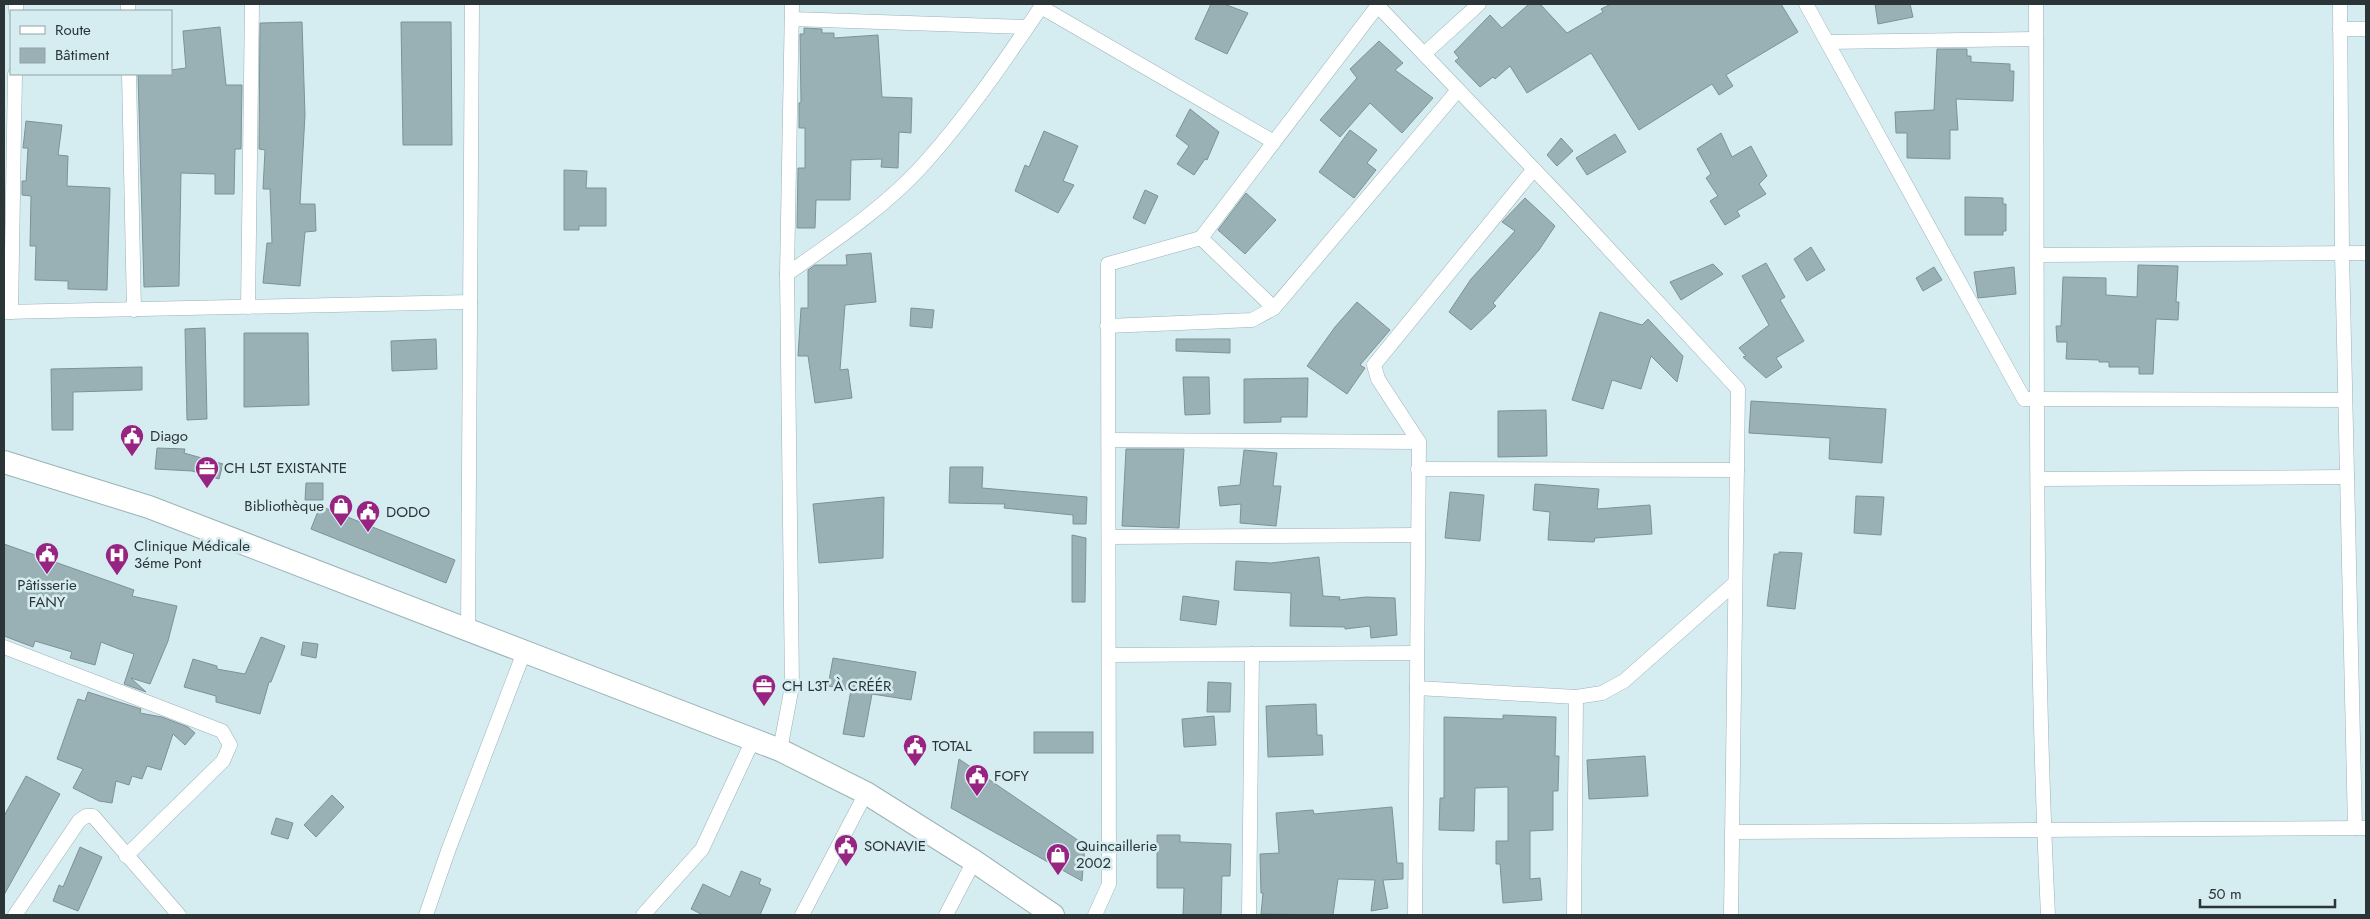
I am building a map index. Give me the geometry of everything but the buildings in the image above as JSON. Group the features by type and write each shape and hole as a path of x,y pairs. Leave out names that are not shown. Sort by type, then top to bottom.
{"main road":[{"path":"4,462 149,507 780,750 866,793 974,861 1053,915"}],"street":[{"path":"248,307 252,4"},
{"path":"468,631 472,4"},
{"path":"780,750 792,686 787,274 792,4"},
{"path":"1424,54 1479,4"},
{"path":"1806,4 2024,399 2345,400"},
{"path":"2036,4 2038,479 2044,830 2048,915"},
{"path":"1732,832 2361,828 2345,400 2340,4"},
{"path":"787,274 871,214 922,166 991,80 1042,5 1274,142"},
{"path":"1095,915 1109,884 1108,264 1201,238 1378,5 1534,169 1738,389 1731,915"},
{"path":"792,19 1027,27"},
{"path":"2340,30 2366,28"},
{"path":"1827,42 2036,39"},
{"path":"15,75 8,312 470,302"},
{"path":"129,75 134,310"},
{"path":"1107,326 1252,320 1274,308 1458,90"},
{"path":"1415,915 1419,442 1378,379 1374,365 1534,169"},
{"path":"1201,238 1274,308"},
{"path":"2038,255 2366,253"},
{"path":"1108,440 1419,442"},
{"path":"1418,469 1737,470"},
{"path":"2038,479 2347,477"},
{"path":"1108,537 1418,535"},
{"path":"1417,688 1576,697 1602,694 1624,681 1735,583"},
{"path":"4,647 222,731 230,745 223,761 126,856"},
{"path":"426,915 448,851 524,652"},
{"path":"1109,655 1417,653"},
{"path":"1249,915 1252,654"},
{"path":"1574,915 1576,697"},
{"path":"643,915 702,849 754,740"},
{"path":"802,915 866,793"},
{"path":"15,915 79,821 86,816 93,816 179,915"},
{"path":"946,915 974,861"}],"place":[{"name":"Diago","path":"132,457"},
{"name":"CH L5T EXISTANTE","path":"207,489"},
{"name":"Bibliothèque","path":"341,527"},
{"name":"DODO","path":"368,533"},
{"name":"Pâtisserie FANY","path":"47,575"},
{"name":"Clinique Médicale 3éme Pont","path":"117,576"},
{"name":"CH L3T À CRÉÉR","path":"764,707"},
{"name":"TOTAL","path":"915,767"},
{"name":"FOFY","path":"977,797"},
{"name":"SONAVIE","path":"846,867"},
{"name":"Quincaillerie 2002","path":"1058,876"}]}
